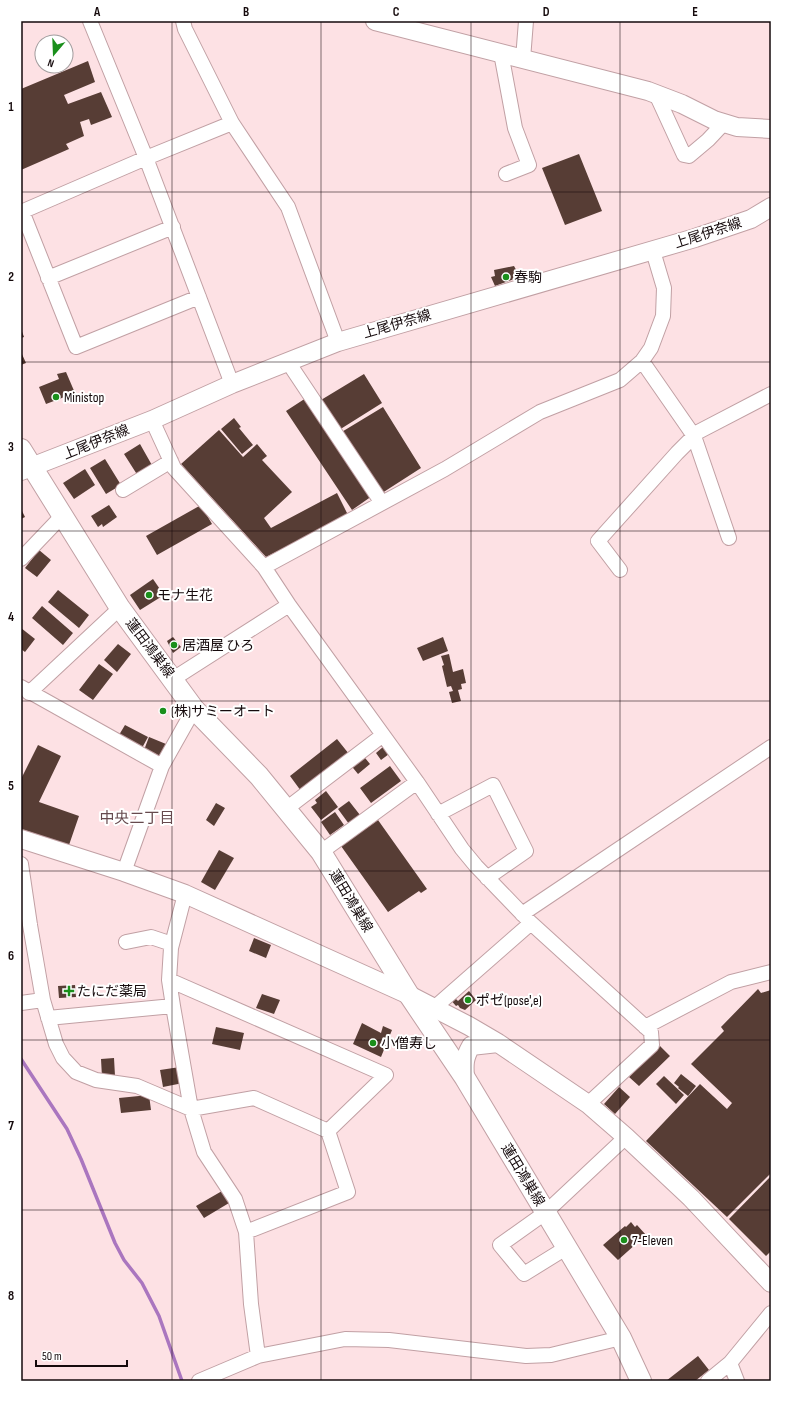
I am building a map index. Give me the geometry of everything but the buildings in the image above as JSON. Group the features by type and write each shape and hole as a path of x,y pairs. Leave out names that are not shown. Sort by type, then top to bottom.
{"main road":[{"name":"蓮田鴻巣線","path":"21,449 26,470 62,516 120,608 194,709 259,776 321,852 409,995 465,1078 621,1338 640,1381"}],"street":[{"path":"90,21 173,227 232,384"},
{"path":"184,21 185,28 232,123 288,207 338,342"},
{"path":"375,21 656,94 682,104 714,120 737,127 771,129"},
{"path":"522,59 526,21"},
{"path":"501,54 515,128 529,165 506,174"},
{"path":"656,94 684,155 689,156 708,140 724,123"},
{"path":"199,297 76,347 21,211 232,123"},
{"name":"上尾伊奈線","path":"26,470 152,420 232,384 338,342 653,251 751,219 771,207"},
{"path":"48,278 173,227"},
{"path":"264,567 445,469 540,412 620,380 642,361 651,348 663,316 664,288 653,251"},
{"path":"642,361 694,436 729,538"},
{"path":"288,362 382,503"},
{"path":"620,570 598,541 698,432 770,396"},
{"path":"152,420 174,468 264,567 289,605 417,782 462,849 487,878 526,918 651,1032 652,1045 588,1104"},
{"path":"123,490 171,461"},
{"path":"21,559 62,516"},
{"path":"173,679 289,605"},
{"path":"120,608 25,690 162,766"},
{"path":"124,872 162,766 194,709"},
{"path":"286,809 383,735"},
{"path":"434,1008 526,918 771,747"},
{"path":"321,852 417,782"},
{"path":"438,814 493,785 526,851 487,878"},
{"path":"21,839 124,872 185,894 409,995 498,1043 588,1104 626,1137 692,1198 771,1283"},
{"path":"21,864 25,926 43,1000 56,1044 63,1058 76,1072 96,1080 137,1086 192,1109 254,1098 328,1131 348,1192 246,1232"},
{"path":"185,894 172,944 169,980 173,1006 192,1109 204,1152 235,1199 246,1232 251,1304 258,1356"},
{"path":"126,942 151,937 172,944"},
{"path":"645,1027 731,982 771,972"},
{"path":"169,980 386,1075 328,1131"},
{"path":"21,1003 43,1000"},
{"path":"48,1018 173,1006"},
{"path":"465,1078 464,1066 466,1056 471,1046 498,1043"},
{"path":"566,1248 524,1274 500,1245 545,1213 626,1137"},
{"path":"708,1381 730,1363 771,1313"},
{"path":"199,1381 258,1356 345,1339 389,1340 526,1356 551,1355 621,1338"},
{"path":"730,1363 737,1381"}],"waterway":[{"path":"21,1059 67,1129 81,1159 115,1243 124,1260 142,1283 159,1316 182,1381"}],"place":[{"name":"春駒","path":"506,277"},
{"name":"Ministop","path":"56,397"},
{"name":"モナ生花","path":"149,595"},
{"name":"居酒屋 ひろ","path":"174,645"},
{"name":"(株)サミーオート","path":"163,711"},
{"name":"たにだ薬局","path":"69,991"},
{"name":"ポゼ(pose',e)","path":"468,1000"},
{"name":"小僧寿し","path":"373,1043"},
{"name":"7-Eleven","path":"624,1240"}],"district":[{"name":"中央二丁目","path":"137,818"}]}
